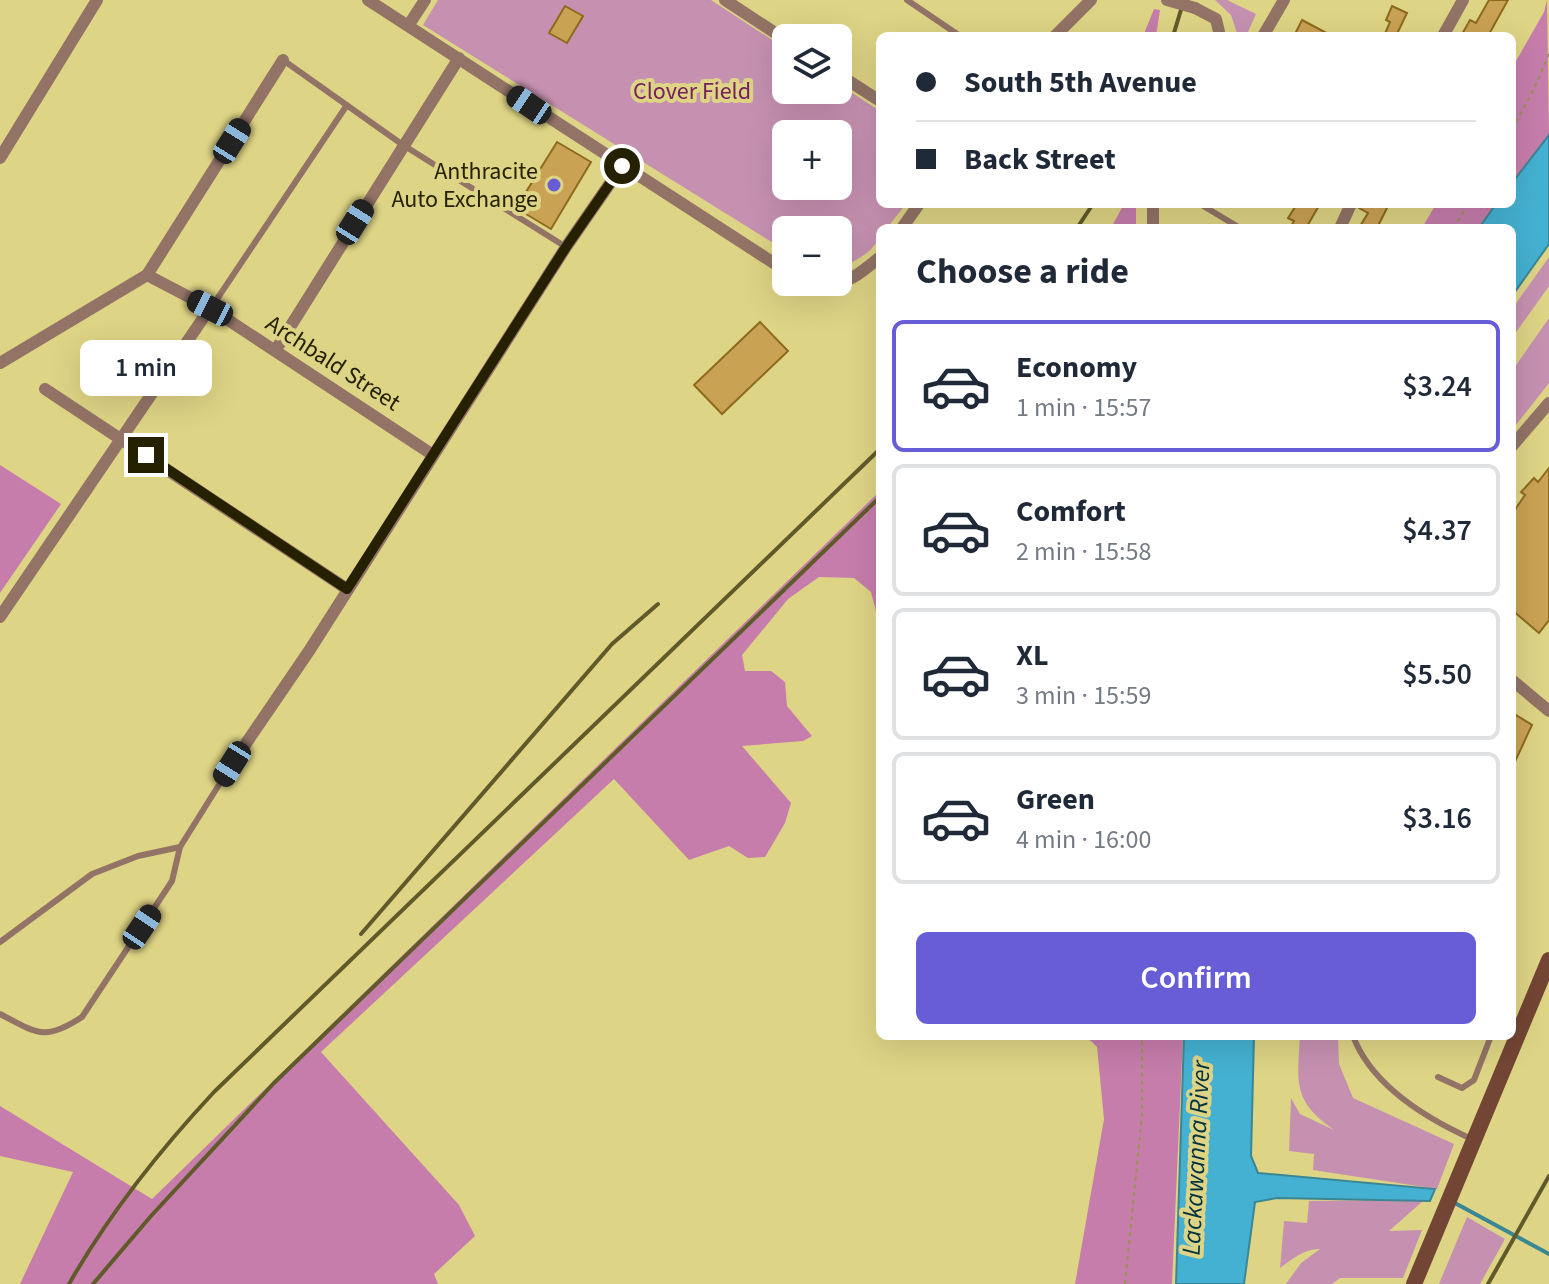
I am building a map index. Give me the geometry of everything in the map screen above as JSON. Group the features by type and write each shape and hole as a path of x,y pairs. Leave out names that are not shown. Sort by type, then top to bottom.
{"street":[{"path":"0,158 97,0"},
{"path":"368,0 772,262"},
{"path":"408,26 425,0"},
{"path":"725,0 772,31"},
{"path":"1059,32 1091,0"},
{"path":"1167,0 1195,8 1216,19 1219,32"},
{"path":"1265,32 1284,0"},
{"path":"1445,32 1463,0"},
{"path":"275,351 459,58"},
{"path":"4,360 147,275 283,60"},
{"path":"852,83 876,98"},
{"path":"232,764 566,247 622,166"},
{"path":"852,279 876,260"},
{"name":"Archbald Street","path":"147,275 210,308 433,455"},
{"path":"0,617 210,308"},
{"path":"45,389 347,589"},
{"path":"1516,441 1549,403"},
{"path":"1516,686 1549,711"},
{"path":"1414,1284 1549,960"}],"lane":[{"path":"907,0 954,32"},
{"path":"283,60 403,145 566,247"},
{"path":"210,308 347,105"},
{"path":"1207,208 1233,224"},
{"path":"0,1014 38,1033 60,1031 82,1017 172,881 180,847 232,764"},
{"path":"0,942 92,874 138,856 180,847"},
{"path":"1354,1040 1372,1072 1430,1117 1475,1140"},
{"path":"1438,1077 1462,1088 1474,1080 1489,1040"}],"path":[{"path":"1516,122 1549,54"},
{"path":"1125,1284 1142,1116 1142,1040"}],"green space":[{"name":"Clover Field","path":"438,0 711,0 772,40 772,104 852,104 852,93 876,108 876,208 903,208 890,224 876,224 876,243 852,262 852,216 772,216 772,242 423,25"},
{"path":"1215,0 1227,0 1256,14 1248,32 1237,32 1231,15"},
{"path":"1549,257 1549,286 1516,332 1516,303"},
{"path":"1549,318 1549,383 1516,425 1516,365"},
{"path":"1300,1040 1338,1040 1339,1064 1353,1098 1454,1144 1437,1189 1313,1170 1314,1154 1289,1151 1291,1098 1300,1114 1334,1130 1304,1100 1298,1067"},
{"path":"1309,1201 1423,1201 1389,1231 1422,1230 1403,1278 1340,1278 1332,1284 1286,1284 1301,1263 1320,1249 1304,1252 1280,1268 1284,1221 1307,1223"},
{"path":"1467,1217 1505,1239 1480,1284 1439,1284"}],"shaded area":[{"path":"1547,0 1549,135 1516,187 1516,61 1544,12"},
{"path":"1154,9 1160,10 1157,32 1145,32"},
{"path":"1122,208 1136,208 1136,224 1113,224"},
{"path":"1434,208 1502,208 1492,224 1424,224"},
{"path":"0,465 61,504 0,593"},
{"path":"876,495 876,611 871,592 854,578 819,577 788,599 742,655 745,671 771,671 785,682 787,706 812,736 803,741 742,746 791,803 785,823 765,857 748,858 729,846 689,860 614,779 321,1052 459,1205 475,1236 434,1274 438,1284 20,1284 73,1172 0,1156 0,1106 152,1199"},
{"path":"1183,1040 1172,1284 1075,1284 1104,1119 1097,1047 1091,1041"}],"water":[{"path":"1549,135 1549,244 1516,290 1516,224 1482,224 1493,208 1516,208 1516,178"},
{"name":"Lackawanna River","path":"1184,1040 1254,1040 1251,1156 1258,1173 1435,1189 1430,1201 1277,1198 1255,1202 1244,1284 1176,1284"}],"building":[{"path":"1489,0 1508,0 1490,32 1463,32 1470,20 1476,23"},
{"path":"565,6 583,16 567,43 549,33"},
{"path":"1392,6 1407,13 1398,32 1386,32 1390,22 1386,20"},
{"path":"1302,20 1324,32 1296,32"},
{"name":"Anthracite Auto Exchange","path":"557,142 591,162 551,229 516,208"},
{"path":"1294,208 1318,208 1308,224 1292,224 1294,221 1288,218"},
{"path":"1359,208 1387,208 1379,224 1361,224 1368,213"},
{"path":"760,322 788,351 722,414 694,385"},
{"path":"1549,468 1549,620 1539,633 1516,613 1516,508 1525,495 1521,492 1534,478 1538,482"},
{"path":"1516,715 1532,725 1516,759"}],"waterway":[{"path":"1453,1202 1549,1254"}],"railway":[{"path":"1174,32 1184,0"},
{"path":"1080,224 1090,208"},
{"path":"69,1284 136,1184 214,1092 876,453"},
{"path":"93,1284 151,1216 274,1083 876,501"},
{"path":"361,934 612,644 658,604"},
{"path":"1488,1284 1549,1176"}],"place":[{"name":"Anthracite Auto Exchange","path":"554,185"}],"route":[{"path":"146,455 347,589 566,247 622,166"}]}
